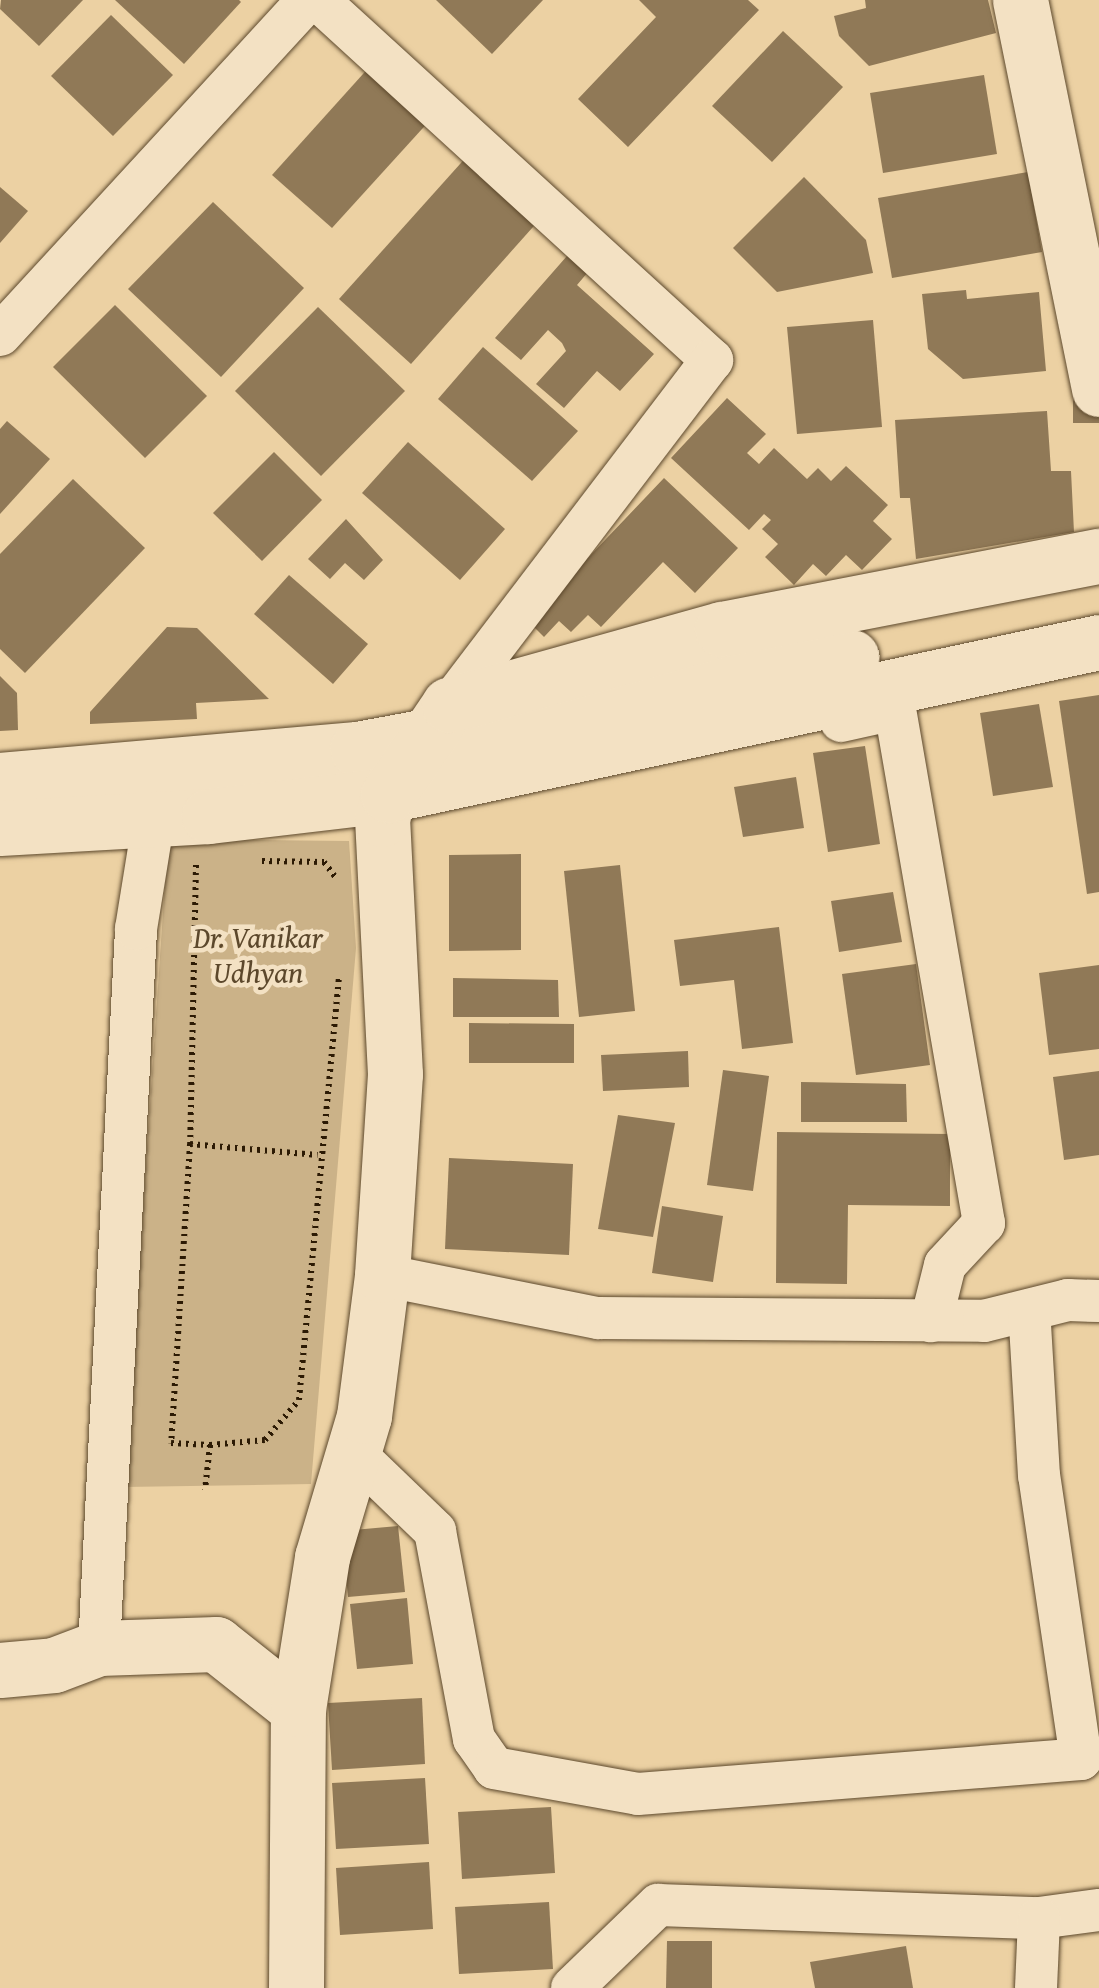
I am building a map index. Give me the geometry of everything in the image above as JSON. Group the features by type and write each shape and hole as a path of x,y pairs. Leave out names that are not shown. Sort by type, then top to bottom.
{"street":[{"path":"0,335 308,0"},
{"path":"296,1988 298,1708 322,1557 353,1452 382,1276 395,1074 385,807 438,720 712,360 318,0"},
{"path":"1020,0 1099,389"},
{"path":"0,780 357,750 722,629 1099,556"},
{"path":"438,720 803,668 1099,603"},
{"path":"385,807 1099,642"},
{"path":"0,828 385,807 895,710 984,1222 945,1264 931,1322"},
{"path":"99,1648 136,929 154,818"},
{"path":"382,1276 598,1318 984,1321 1029,1310 1099,1301"},
{"path":"353,1452 435,1531 474,1739 494,1768 638,1794 1081,1760 1039,1476 1029,1310"},
{"path":"0,1670 54,1664 99,1648 216,1644 298,1708"},
{"path":"572,1988 658,1905 1039,1918 1099,1910"},
{"path":"1036,1988 1039,1918"}],"path":[{"path":"242,862 324,862 338,880 339,898"},
{"path":"212,863 196,863 190,1144 171,1443 265,1440 299,1400 318,1155 340,969"},
{"path":"190,1144 318,1155"},
{"path":"206,1490 210,1444"}],"green space":[{"name":"Dr. Vanikar Udhyan","path":"168,839 349,841 356,948 311,1484 124,1487"}],"building":[{"path":"1,0 83,0 39,46 0,9"},
{"path":"115,0 239,0 241,2 184,64"},
{"path":"436,0 543,0 492,54"},
{"path":"639,0 748,0 759,10 628,147 578,99 656,17"},
{"path":"865,0 988,0 996,33 869,66 839,36 834,16 866,8"},
{"path":"111,15 173,75 113,136 51,76"},
{"path":"783,31 843,87 772,162 712,106"},
{"path":"372,64 432,118 332,228 272,175"},
{"path":"984,75 997,154 883,173 870,93"},
{"path":"469,154 541,218 411,364 339,299"},
{"path":"1028,172 1042,252 892,278 878,198"},
{"path":"804,177 866,240 873,273 777,292 733,248"},
{"path":"0,187 28,211 0,243"},
{"path":"213,202 304,288 221,377 128,289"},
{"path":"574,248 594,265 577,285 654,354 620,391 597,371 564,408 536,384 566,351 562,343 548,330 521,360 495,338"},
{"path":"966,290 967,299 1039,292 1046,371 963,379 928,349 922,294"},
{"path":"115,305 207,396 145,458 53,367"},
{"path":"318,307 405,391 321,476 235,391"},
{"path":"873,320 882,427 797,434 787,327"},
{"path":"483,347 578,431 532,481 438,399"},
{"path":"1099,396 1099,423 1073,423 1073,397"},
{"path":"727,398 766,434 747,453 759,464 774,448 807,479 818,468 831,481 846,466 888,505 873,521 892,539 862,570 846,555 826,576 813,564 794,585 765,557 778,544 762,529 771,520 764,514 749,530 671,458"},
{"path":"1047,411 1051,471 1071,471 1074,532 916,559 910,498 900,498 895,420"},
{"path":"7,421 50,459 0,514 0,429"},
{"path":"408,442 505,529 460,580 362,493"},
{"path":"274,452 322,500 262,561 213,513"},
{"path":"664,478 738,548 695,593 663,562 601,627 588,615 571,632 559,621 544,637 528,621"},
{"path":"73,479 145,548 25,673 0,649 0,554"},
{"path":"346,519 383,560 364,580 345,563 330,579 308,559"},
{"path":"289,575 368,644 333,684 254,614"},
{"path":"167,627 197,628 269,699 196,703 197,719 90,724 90,712"},
{"path":"0,676 17,693 18,730 0,731"},
{"path":"1099,695 1099,892 1087,894 1059,701"},
{"path":"1039,704 1053,787 993,796 980,713"},
{"path":"865,746 880,844 828,852 813,753"},
{"path":"796,777 804,828 743,837 734,787"},
{"path":"521,854 521,950 449,951 449,855"},
{"path":"620,865 635,1011 579,1017 564,871"},
{"path":"893,892 902,942 839,952 831,901"},
{"path":"779,927 793,1043 742,1049 734,980 680,986 674,940"},
{"path":"916,964 930,1065 856,1075 842,974"},
{"path":"1099,965 1099,1049 1049,1055 1039,973"},
{"path":"453,978 558,980 559,1017 453,1017"},
{"path":"469,1023 574,1024 574,1063 469,1063"},
{"path":"688,1051 689,1087 603,1091 601,1055"},
{"path":"723,1070 769,1076 753,1191 707,1185"},
{"path":"1099,1071 1099,1155 1064,1160 1053,1077"},
{"path":"801,1082 906,1084 907,1122 801,1122"},
{"path":"618,1115 675,1123 653,1237 598,1229"},
{"path":"777,1132 950,1134 950,1206 848,1205 847,1284 776,1283"},
{"path":"449,1158 573,1164 569,1255 445,1249"},
{"path":"662,1206 723,1216 713,1282 652,1273"},
{"path":"398,1526 405,1592 348,1597 342,1531"},
{"path":"407,1598 413,1664 357,1669 350,1604"},
{"path":"422,1698 425,1764 332,1770 328,1703"},
{"path":"425,1778 429,1844 336,1849 332,1783"},
{"path":"551,1807 555,1873 462,1879 458,1812"},
{"path":"429,1862 433,1929 340,1935 336,1868"},
{"path":"549,1902 553,1969 459,1974 455,1907"},
{"path":"667,1941 712,1941 712,1988 666,1988"},
{"path":"906,1946 913,1988 815,1988 810,1962"}]}
